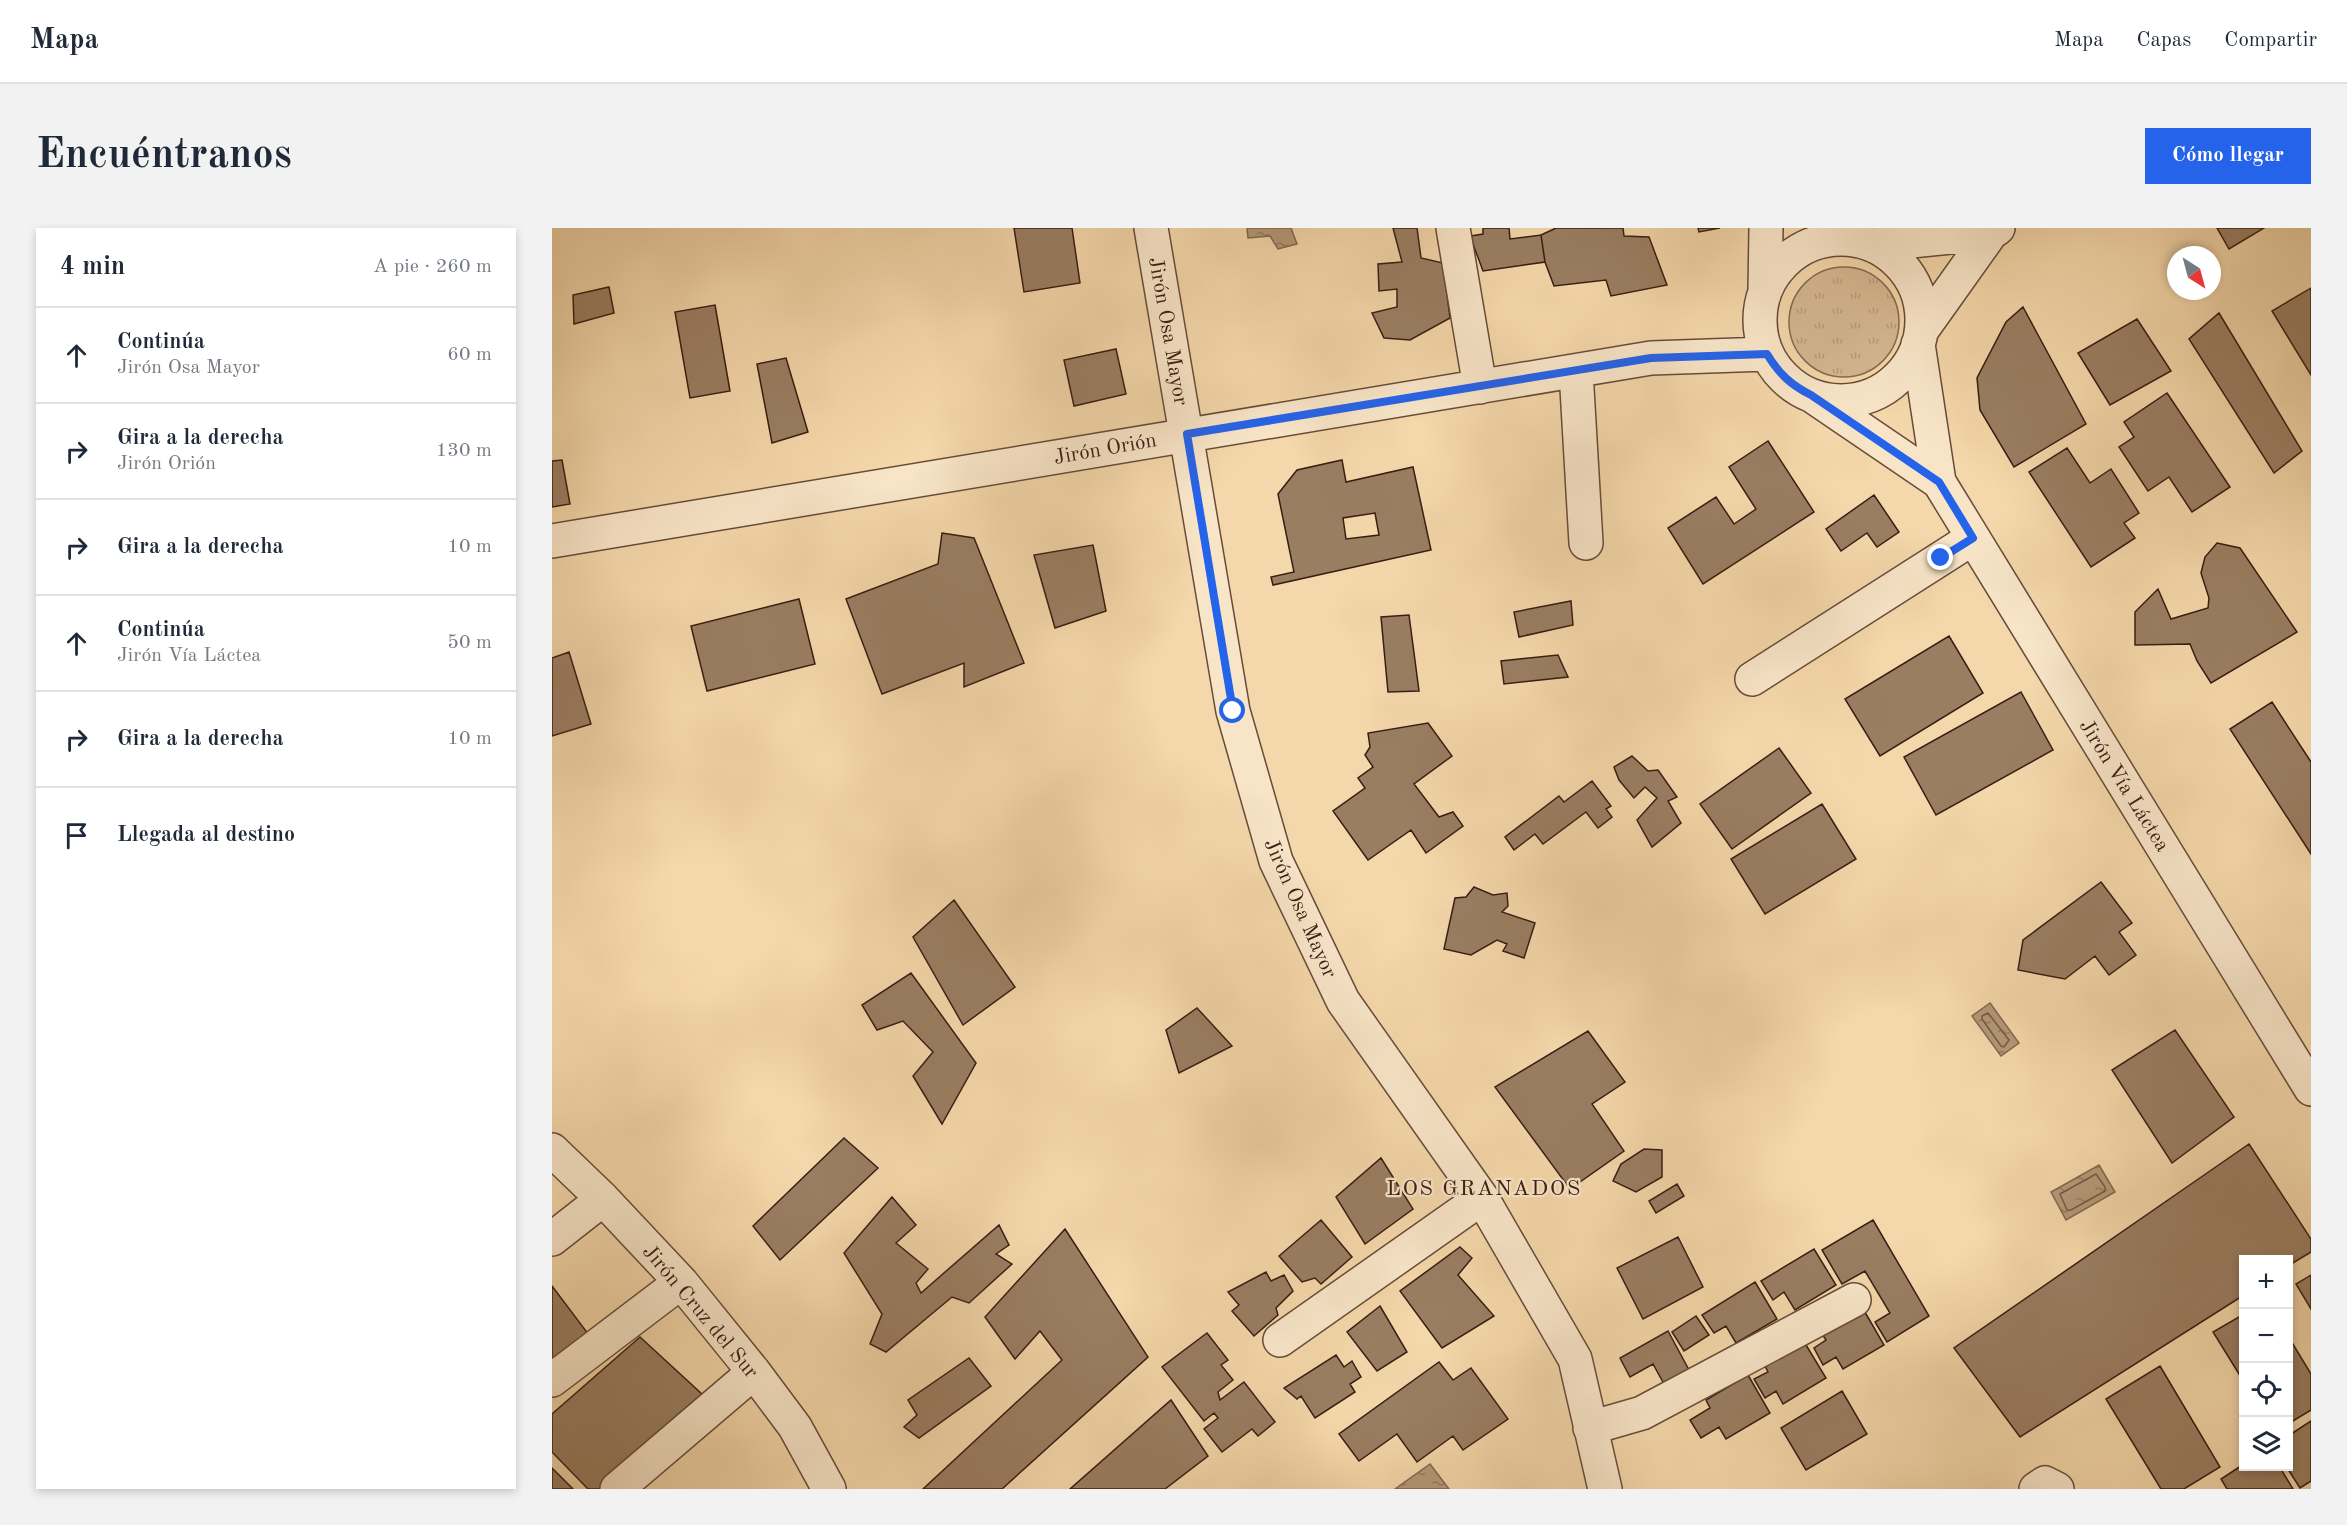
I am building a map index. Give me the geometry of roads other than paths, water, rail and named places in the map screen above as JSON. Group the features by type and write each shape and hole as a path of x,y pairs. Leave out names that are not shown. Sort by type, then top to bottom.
{"street":[{"name":"Jirón Osa Mayor","path":"1151,228 1233,711 1276,861 1343,1001 1482,1198 1575,1359 1605,1489"},
{"path":"1453,228 1480,387"},
{"path":"1766,228 1766,290 1760,323 1767,354 1778,372 1793,386 1811,395 1836,401 1863,398 1887,387 1906,368 1920,337 1995,230"},
{"path":"1766,290 1777,270 1794,254 1814,244 1837,239 1995,230"},
{"path":"1856,238 1891,255 1905,270 1916,289 1922,309 1920,337"},
{"name":"Jirón Vía Láctea","path":"1920,337 1939,482 2311,1089"},
{"name":"Jirón Orión","path":"552,541 1651,358 1767,354"},
{"path":"1576,371 1586,543"},
{"name":"Jirón Vía Láctea","path":"1811,395 1939,482"},
{"path":"1752,679 1973,538"},
{"name":"Jirón Cruz del Sur","path":"552,1150 603,1199 681,1282 795,1427 829,1489"},
{"path":"1280,1340 1482,1198"},
{"path":"552,1239 603,1199"},
{"path":"552,1380 681,1282"},
{"path":"1590,1428 1642,1413 1854,1300"},
{"path":"617,1489 754,1372"},
{"path":"2036,1489 2045,1483 2057,1489"}],"water":[{"path":"1247,228 1291,228 1297,244 1278,249 1270,236 1248,238"},
{"path":"1990,1003 2019,1043 2001,1056 1972,1016"},
{"path":"2099,1165 2115,1192 2066,1220 2051,1192"},
{"path":"1430,1464 1449,1489 1395,1489"}],"district":[{"name":"LOS GRANADOS","path":"1484,1187"}]}
